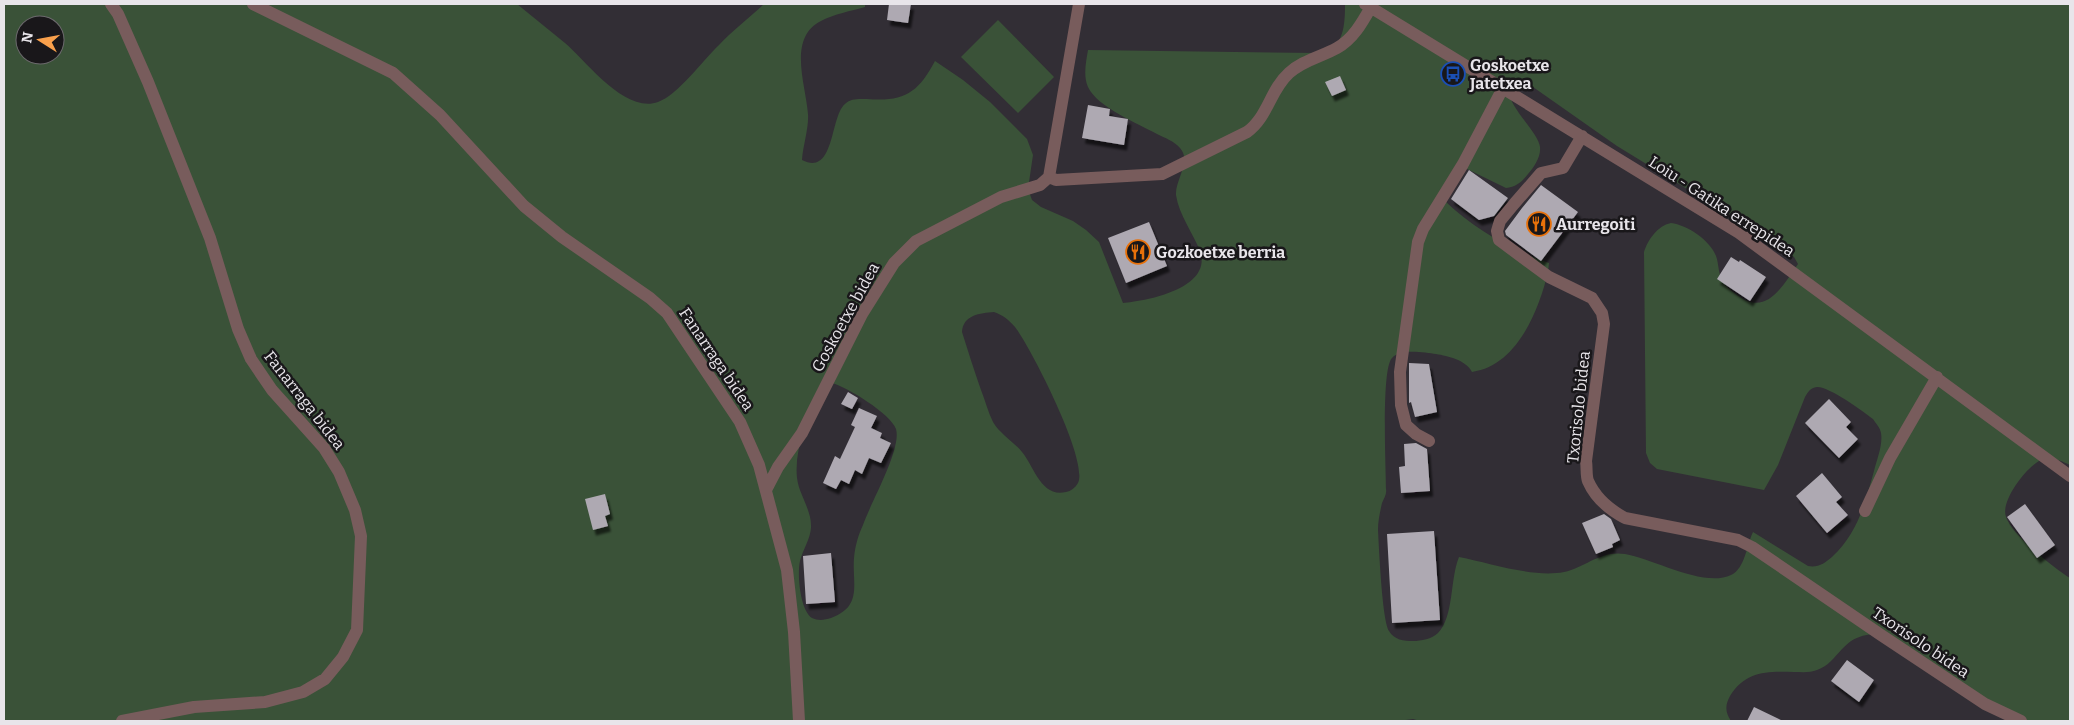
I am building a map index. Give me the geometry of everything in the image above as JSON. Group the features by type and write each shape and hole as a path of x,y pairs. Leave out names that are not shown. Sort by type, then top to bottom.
{"street":[{"name":"Fanarraga bidea","path":"111,4 118,14 148,82 210,238 238,329 251,359 272,390 324,448 339,472 355,510 361,536 357,630 343,657 325,678 303,692 265,702 194,707 122,721"},
{"name":"Fanarraga bidea","path":"253,4 393,73 440,116 524,206 562,237 650,298 667,313 740,422 759,466 787,570 794,632 799,721"},
{"path":"1079,4 1049,177 1056,180 1162,174 1247,132 1257,124 1277,87 1288,74 1313,57 1338,48 1353,36 1368,5"},
{"name":"Loiu - Gatika errepidea","path":"1368,5 1740,233 1937,376 2070,476"},
{"path":"1430,441 1416,434 1406,425 1401,405 1400,372 1418,242 1423,229 1463,164 1502,88"},
{"name":"Txorisolo bidea","path":"1582,136 1563,168 1541,173 1500,221 1496,231 1499,240 1516,255 1549,277 1592,298 1602,313 1604,324 1586,461 1587,480 1598,497 1614,512 1625,518 1738,540 1752,546 1881,636 1985,704 2021,721"},
{"name":"Goskoetxe bidea","path":"766,490 778,467 802,433 862,314 894,263 916,241 1001,197 1040,185 1049,177"},
{"path":"1865,511 1890,458 1937,376"}],"green space":[{"path":"4,4 517,4 565,43 607,84 632,100 645,104 658,102 674,92 724,40 764,4 865,4 865,7 821,21 811,29 804,39 801,50 801,63 808,119 802,160 813,163 821,160 830,143 840,111 847,102 858,99 880,100 900,97 916,88 935,61 963,80 990,102 1027,139 1033,155 1028,189 1032,200 1041,207 1073,221 1099,242 1123,303 1162,295 1188,283 1197,274 1201,264 1200,251 1183,217 1176,195 1176,189 1184,165 1183,153 1172,142 1109,108 1093,94 1088,87 1086,78 1085,69 1088,50 1317,53 1333,47 1340,39 1344,27 1345,4 2070,4 2070,465 2048,459 2041,460 2035,464 2022,476 2016,485 2005,510 2006,517 2016,533 2044,559 2070,578 2070,721 2012,721 1874,634 1854,639 1825,666 1812,672 1775,672 1750,677 1736,688 1727,702 1726,709 1731,721 1420,721 1413,719 1398,721 4,721","holes":["1516,81 1522,81 1533,87 1617,146 1723,211 1774,238 1794,257 1798,264 1781,288 1767,300 1758,303 1750,302 1735,294 1721,279 1713,250 1697,234 1671,223 1661,227 1654,234 1644,252 1646,453 1650,463 1657,469 1764,490 1778,465 1805,397 1810,390 1817,387 1829,390 1873,419 1879,427 1881,442 1859,517 1841,548 1827,561 1818,566 1808,566 1753,532 1740,567 1731,575 1720,578 1693,575 1637,557 1616,553 1608,554 1572,570 1552,573 1512,569 1459,557 1447,617 1438,633 1433,637 1419,641 1410,641 1396,638 1389,631 1384,613 1378,530 1381,506 1386,493 1385,399 1386,380 1392,358 1407,352 1426,353 1456,359 1466,364 1472,372 1488,368 1502,359 1524,334 1539,303 1548,272 1549,263 1494,238 1446,202 1465,168 1506,188 1513,187 1521,182 1537,162 1540,151 1538,140 1509,94 1510,87","994,312 1008,320 1015,327 1033,357 1057,405 1075,452 1079,471 1078,483 1070,491 1057,493 1044,486 1022,452 999,430 991,418 962,332 963,326 969,318 978,314","832,383 848,390 878,409 896,429 897,438 890,463 857,541 854,558 854,593 852,601 841,613 831,618 817,620 808,614 800,591 800,561 809,537 811,521 800,490 797,467 802,434 816,393"]},
{"path":"998,20 1054,77 1018,113 961,57"}],"building":[{"path":"889,4 911,4 908,23 887,20"},
{"path":"1340,76 1346,90 1332,96 1325,82"},
{"path":"1088,105 1110,109 1109,116 1128,119 1124,145 1082,138"},
{"path":"1469,170 1508,198 1494,216 1479,220 1451,199"},
{"name":"Aurregoiti","path":"1541,185 1578,212 1541,261 1506,235 1505,231"},
{"name":"Gozkoetxe berria","path":"1149,222 1167,266 1126,283 1108,238"},
{"path":"1731,257 1739,262 1740,260 1766,277 1750,301 1717,279"},
{"path":"1409,363 1429,364 1437,412 1415,417 1411,402 1409,403"},
{"path":"848,392 858,398 852,409 841,404"},
{"path":"1829,399 1851,422 1846,427 1858,439 1839,458 1805,423"},
{"path":"859,408 877,416 871,428 882,433 880,438 891,443 881,463 869,458 862,474 855,470 849,484 841,480 836,489 823,483 835,456 840,459 855,427 851,425"},
{"path":"1416,443 1427,449 1430,491 1401,493 1399,467 1405,466 1404,444"},
{"path":"1822,473 1842,497 1836,502 1848,515 1827,533 1796,496"},
{"path":"605,494 610,514 605,516 608,526 593,530 585,499"},
{"path":"2025,504 2055,545 2037,558 2007,517"},
{"path":"1604,514 1611,519 1620,540 1612,544 1613,547 1596,554 1582,523"},
{"path":"1434,531 1440,620 1392,623 1387,534"},
{"path":"831,553 835,602 806,604 803,556"},
{"path":"1847,660 1874,680 1859,702 1831,681"},
{"path":"1754,707 1783,721 1747,721"}],"place":[{"name":"Goskoetxe Jatetxea","path":"1453,74"},
{"name":"Aurregoiti","path":"1539,224"},
{"name":"Gozkoetxe berria","path":"1138,252"}]}
